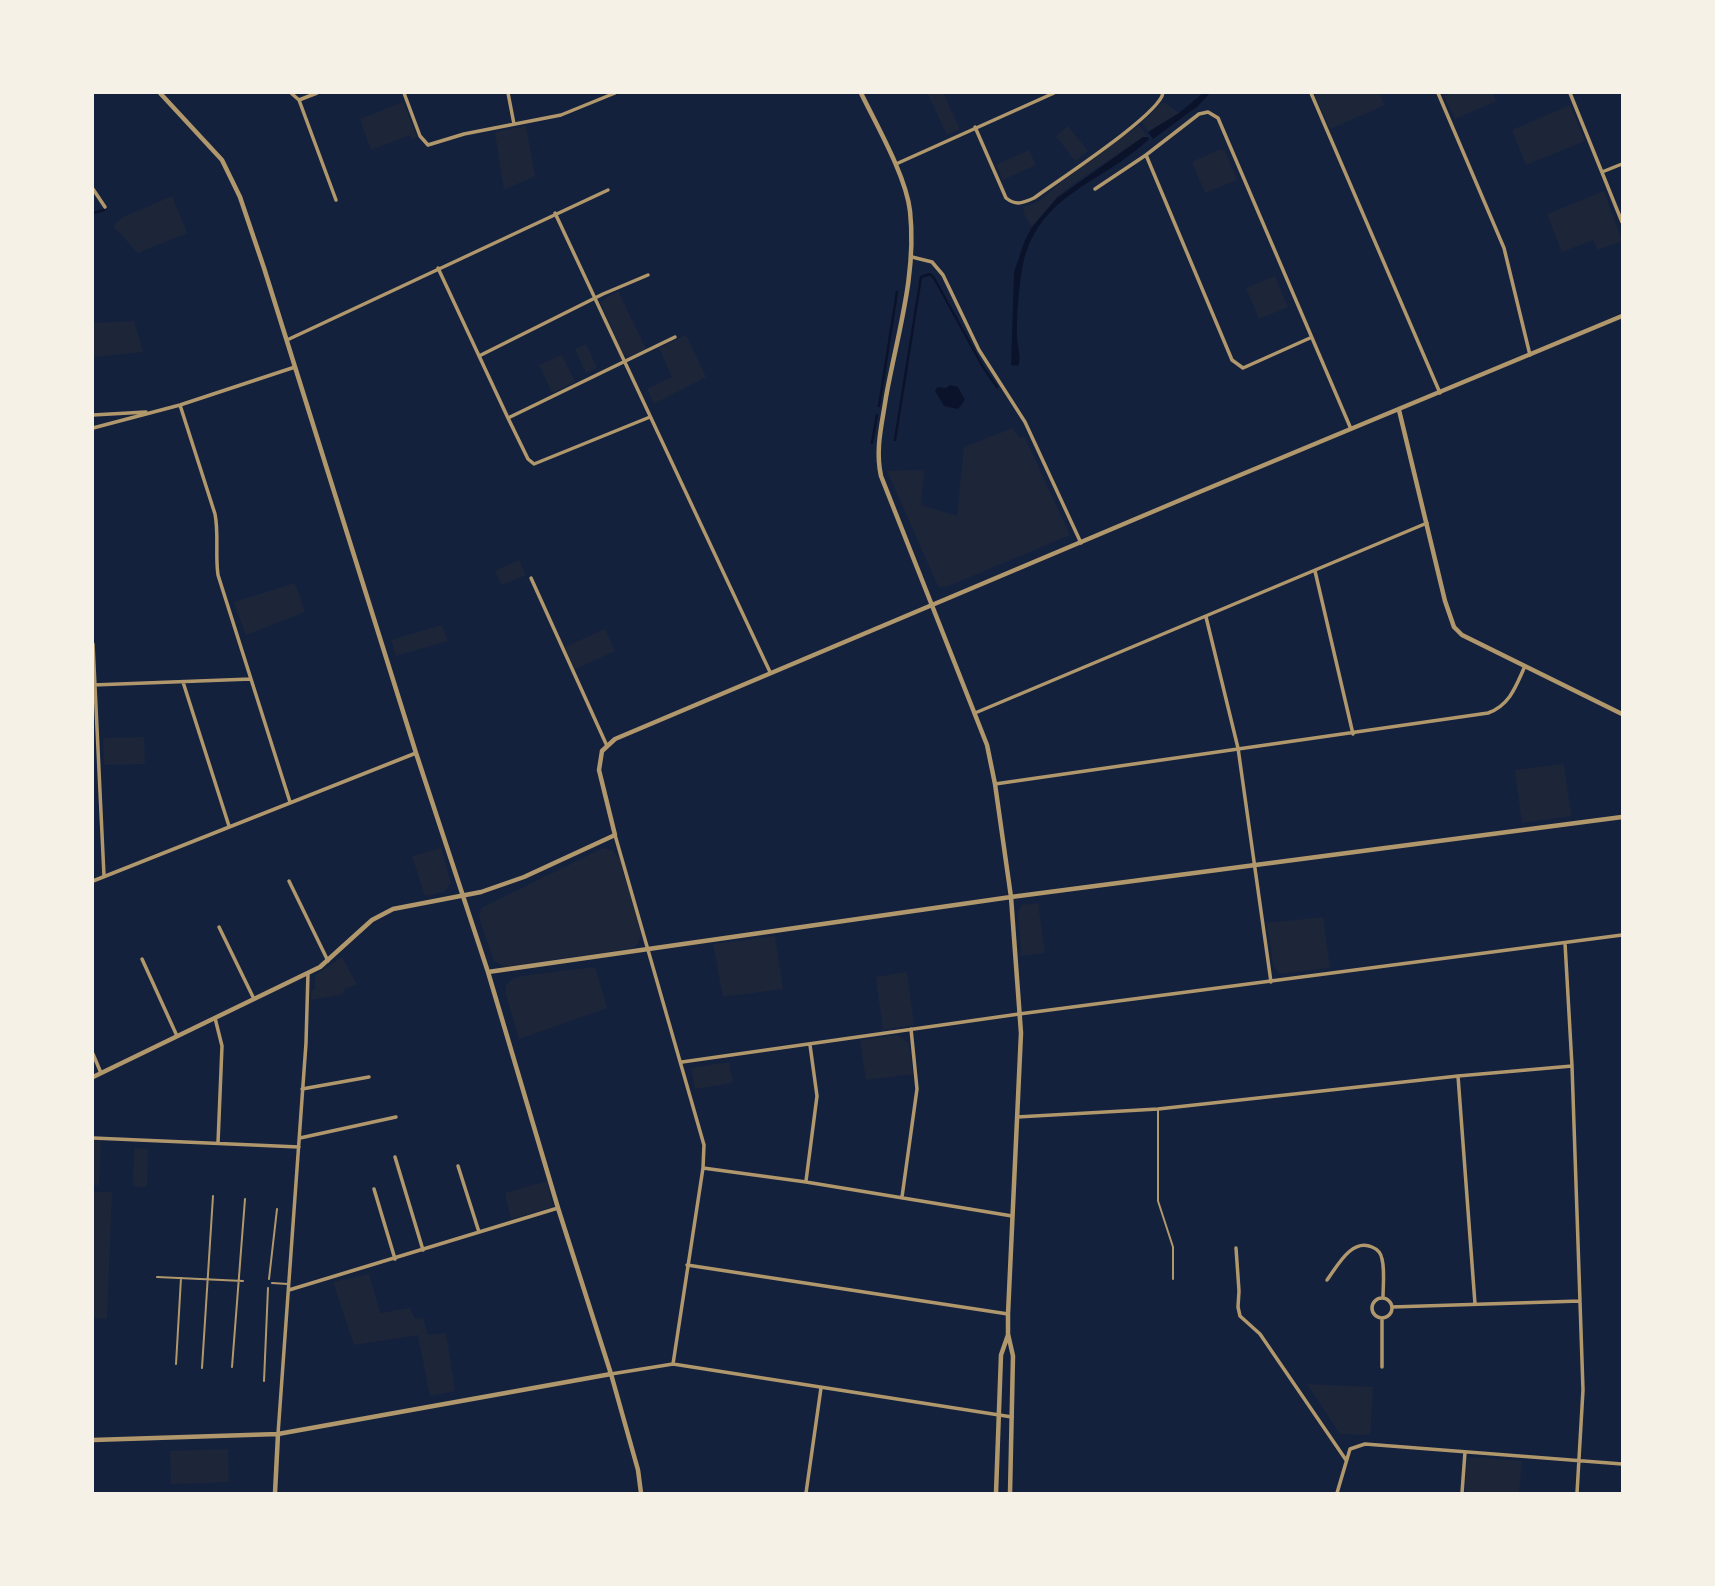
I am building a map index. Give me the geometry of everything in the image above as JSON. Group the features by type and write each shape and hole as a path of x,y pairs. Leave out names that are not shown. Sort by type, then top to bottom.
{"street":[{"path":"160,93 211,147 232,178 264,268 416,753 488,972 558,1208 611,1374 638,1470 641,1493"},
{"path":"291,93 299,100 336,200"},
{"path":"299,100 317,93"},
{"path":"404,93 420,136 428,145 561,115 615,93"},
{"path":"508,93 514,124"},
{"path":"861,93 895,164 910,209 912,257 909,288 890,377 878,445 878,461 881,476 987,745 1012,897 1019,1014 1008,1314 1008,1334 1013,1356 1010,1493"},
{"path":"895,164 1054,93"},
{"path":"975,127 1006,198 1012,203 1022,204 1139,122 1156,106 1163,93"},
{"path":"1311,93 1440,393"},
{"path":"1438,93 1504,247 1530,355"},
{"path":"1570,93 1622,222"},
{"path":"1095,190 1203,112 1213,115 1222,124 1310,338 1351,429"},
{"path":"1146,155 1232,360 1243,368 1310,338"},
{"path":"1602,172 1622,164"},
{"path":"93,188 105,206"},
{"path":"287,340 608,190"},
{"path":"555,214 769,672"},
{"path":"912,257 932,262 943,275 979,350 1025,422 1081,543"},
{"path":"438,268 528,459 534,464 650,418"},
{"path":"479,356 648,275"},
{"path":"673,1364 703,1168 704,1145 615,835 599,770 602,751 615,739 769,672 934,606 1622,316"},
{"path":"508,418 675,337"},
{"path":"93,428 180,405 295,368"},
{"path":"180,405 215,514 218,530 218,575 290,802"},
{"path":"1399,410 1454,627 1462,635 1622,714"},
{"path":"93,415 153,411"},
{"path":"975,713 1427,523"},
{"path":"1315,571 1353,733"},
{"path":"531,578 607,746"},
{"path":"1206,617 1238,748 1271,982"},
{"path":"93,644 104,876"},
{"path":"995,784 1488,713 1501,708 1510,698 1525,666"},
{"path":"94,685 251,679"},
{"path":"183,682 229,826"},
{"path":"93,881 416,753"},
{"path":"488,972 1012,897 1622,817"},
{"path":"93,1077 308,973 328,961 372,920 393,909 464,896 524,877 615,835"},
{"path":"289,881 328,961"},
{"path":"219,928 254,999"},
{"path":"682,1062 1019,1014 1622,935"},
{"path":"1565,943 1583,1390 1577,1493"},
{"path":"142,960 177,1037"},
{"path":"275,1493 300,1138 308,973"},
{"path":"215,1018 222,1046 218,1143"},
{"path":"902,1197 917,1089 911,1030"},
{"path":"806,1182 817,1096 810,1045"},
{"path":"93,1054 101,1073"},
{"path":"1017,1116 1158,1109 1572,1066"},
{"path":"1458,1076 1475,1304"},
{"path":"302,1089 369,1077"},
{"path":"300,1138 396,1117"},
{"path":"93,1138 299,1147"},
{"path":"395,1157 423,1250"},
{"path":"458,1166 479,1232"},
{"path":"703,1168 1012,1216"},
{"path":"374,1189 395,1259"},
{"path":"289,1290 558,1208"},
{"path":"1327,1280 1352,1248 1362,1245 1372,1247 1378,1250 1383,1262 1383,1298"},
{"path":"1236,1248 1240,1316 1260,1334 1346,1460"},
{"path":"687,1265 1008,1314"},
{"path":"1383,1298 1389,1301 1392,1307 1391,1313 1382,1318 1376,1316 1372,1307 1374,1301 1383,1298"},
{"path":"1392,1307 1580,1301"},
{"path":"1382,1318 1382,1367"},
{"path":"996,1493 1001,1355 1008,1334"},
{"path":"93,1440 278,1434 673,1364 1012,1417"},
{"path":"806,1493 821,1387"},
{"path":"1337,1493 1350,1449 1365,1444 1622,1464"},
{"path":"1462,1493 1465,1452"}],"lane":[{"path":"1158,1109 1158,1201 1173,1247 1173,1279"},
{"path":"202,1368 213,1196"},
{"path":"232,1367 245,1199"},
{"path":"269,1279 277,1209"},
{"path":"157,1277 243,1281"},
{"path":"176,1364 181,1278"},
{"path":"272,1283 289,1284"},
{"path":"264,1381 268,1288"}],"shaded area":[{"path":"927,93 943,93 960,129 947,135"},
{"path":"1203,93 1210,93 1198,106 1153,139 1148,132 1179,113"},
{"path":"1314,93 1379,93 1385,105 1330,129"},
{"path":"1452,93 1493,93 1496,101 1455,119 1444,96"},
{"path":"403,102 417,137 412,139 410,135 371,150 360,119"},
{"path":"1163,102 1179,113 1148,132 1142,122"},
{"path":"1570,105 1585,141 1526,165 1512,130"},
{"path":"1139,125 1148,137 1143,137 1072,185 1056,198 1032,227 1023,207 1038,202"},
{"path":"526,126 535,176 504,190 495,132"},
{"path":"1068,126 1088,151 1075,161 1056,136"},
{"path":"1143,137 1149,139 1055,207 1029,244 1022,270 1017,319 1020,356 1018,366 1011,365 1014,272 1032,227 1057,198"},
{"path":"1220,149 1225,151 1237,180 1205,193 1192,162"},
{"path":"1029,150 1036,165 1003,180 996,165"},
{"path":"1604,191 1622,241 1598,250 1593,240 1562,252 1547,214"},
{"path":"172,196 187,233 138,253 113,226 123,217"},
{"path":"1275,276 1288,307 1259,319 1246,288"},
{"path":"618,291 646,349 627,357 623,354 600,302"},
{"path":"134,321 143,352 93,357 93,323"},
{"path":"686,335 706,377 654,404 647,389 672,377 659,348"},
{"path":"586,344 597,368 586,373 575,349"},
{"path":"562,355 575,382 552,393 539,365"},
{"path":"950,385 958,387 965,400 958,409 944,406 935,391 937,387 946,388"},
{"path":"1013,428 1019,438 1024,436 1070,535 951,585 938,586 887,471 924,470 921,505 957,516 964,447"},
{"path":"519,560 526,575 502,585 495,571"},
{"path":"295,583 305,612 246,635 234,602"},
{"path":"442,625 448,641 396,656 391,640"},
{"path":"605,629 615,651 575,669 565,647"},
{"path":"144,737 145,764 104,765 103,738"},
{"path":"1564,764 1571,816 1522,823 1515,770"},
{"path":"441,848 451,883 444,892 425,896 412,856"},
{"path":"603,848 612,850 621,861 641,934 638,943 633,948 505,967 494,961 479,918 481,908"},
{"path":"1038,903 1045,953 1021,956 1018,912 1021,905"},
{"path":"1323,917 1330,968 1279,974 1273,964 1267,923"},
{"path":"775,936 783,989 723,997 713,944"},
{"path":"342,957 357,985 345,988 343,994 311,1000 315,975"},
{"path":"595,967 607,1008 519,1039 506,995 506,986 512,979"},
{"path":"907,972 914,1025 883,1030 876,977"},
{"path":"898,1035 909,1043 913,1074 866,1080 860,1040"},
{"path":"729,1062 733,1083 695,1089 691,1068"},
{"path":"93,1140 101,1140 99,1185 93,1185"},
{"path":"134,1148 148,1149 147,1187 133,1186"},
{"path":"547,1181 553,1207 511,1219 505,1193"},
{"path":"93,1192 112,1192 107,1319 93,1318"},
{"path":"369,1274 380,1313 410,1308 415,1319 423,1318 428,1335 446,1333 455,1391 430,1396 418,1335 354,1345 333,1282"},
{"path":"1307,1384 1373,1387 1370,1435 1340,1434"},
{"path":"228,1449 229,1482 171,1484 170,1451"},
{"path":"1470,1457 1522,1461 1519,1493 1465,1493 1467,1460"}],"waterway":[{"path":"93,213 104,210"},
{"path":"895,440 921,277 930,274 934,278 983,367 997,387"},
{"path":"879,406 897,292"},
{"path":"872,443 877,415"}]}
